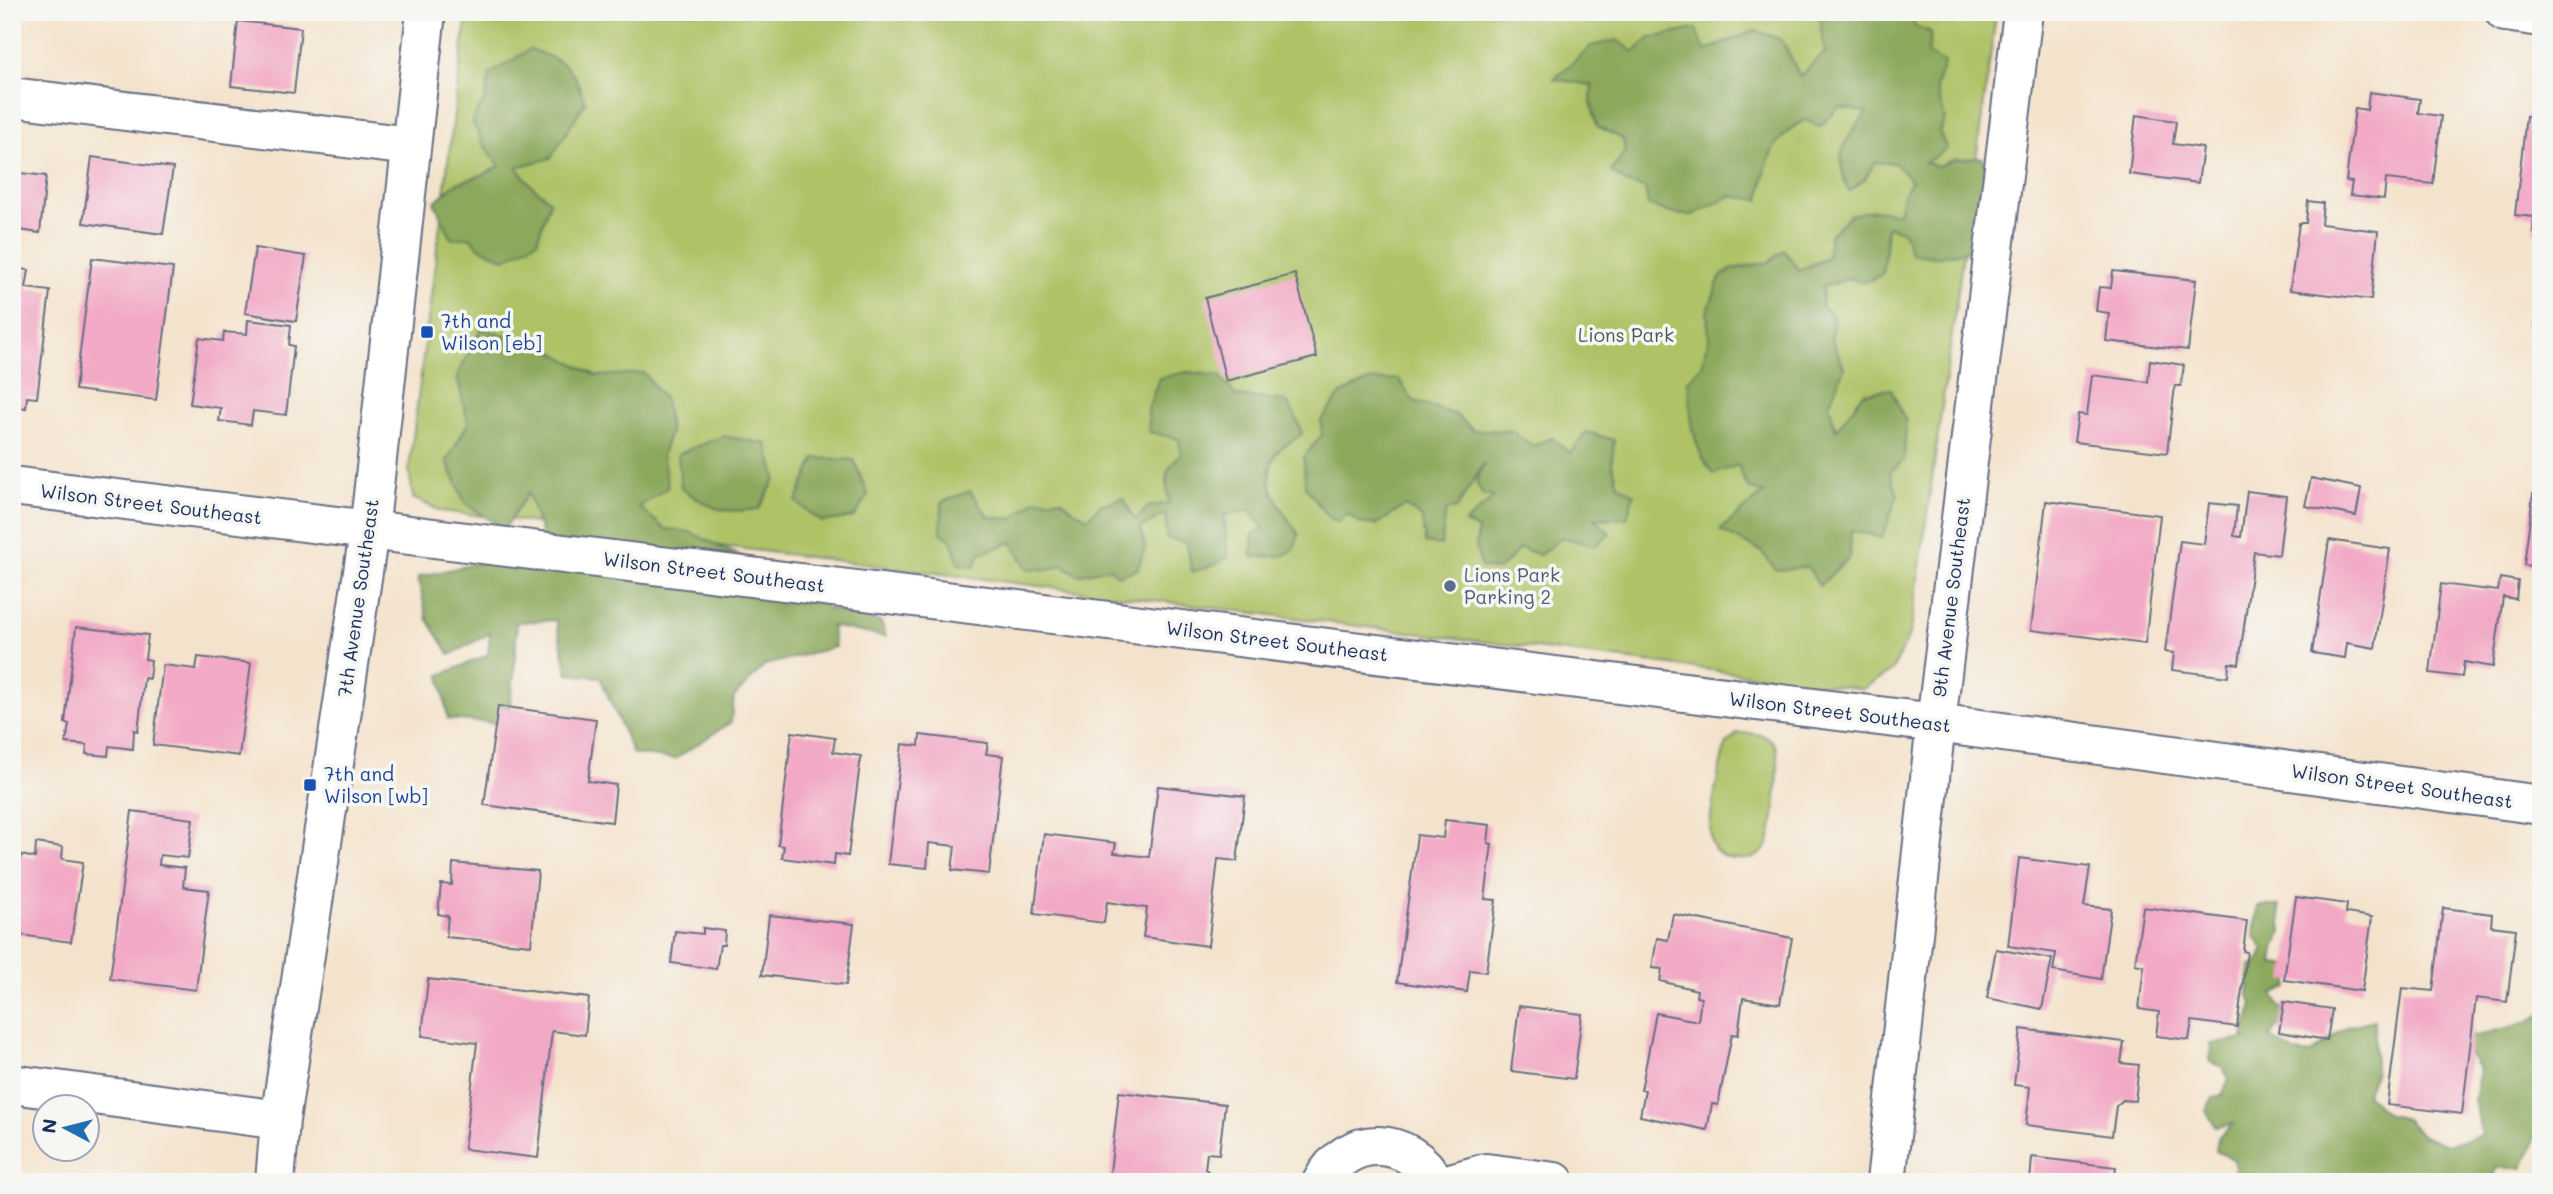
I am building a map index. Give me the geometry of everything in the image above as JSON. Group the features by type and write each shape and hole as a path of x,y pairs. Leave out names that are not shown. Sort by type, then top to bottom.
{"street":[{"name":"7th Avenue Southeast","path":"275,1182 280,1120 369,532 426,12"},
{"name":"9th Avenue Southeast","path":"1886,1182 1936,723 2023,12"},
{"path":"2505,12 2541,17"},
{"path":"12,97 410,146"},
{"name":"Wilson Street Southeast","path":"12,486 1936,723 2541,804"},
{"path":"12,1084 280,1120"},
{"path":"1322,1182 1336,1162 1353,1151 1373,1146 1393,1147 1413,1155 1428,1168 1436,1182"},
{"path":"1454,1182 1486,1173 1555,1182"}],"green space":[{"name":"Lions Park","path":"467,12 1988,12 1995,22 1911,631 1892,671 1862,689 441,511 413,498 409,469"},
{"path":"1818,12 1910,12 1915,26 1931,32 1928,53 1944,63 1936,87 1945,118 1940,134 1947,149 1925,163 1939,166 1956,159 1983,158 1993,187 1972,250 1934,257 1911,253 1903,231 1887,226 1883,274 1863,283 1850,278 1823,287 1822,306 1833,316 1832,340 1844,367 1829,405 1836,430 1864,393 1891,389 1906,422 1904,460 1890,472 1898,495 1882,538 1851,530 1850,557 1819,586 1808,567 1776,570 1761,551 1720,530 1764,493 1748,488 1738,465 1713,474 1700,452 1693,430 1689,380 1702,366 1709,337 1707,314 1720,277 1733,269 1769,262 1784,250 1799,270 1827,258 1830,235 1850,215 1874,210 1899,213 1903,195 1912,181 1895,163 1875,162 1865,179 1849,192 1842,168 1843,149 1867,113 1839,107 1820,127 1805,120 1784,135 1771,153 1760,200 1730,196 1690,216 1671,213 1648,205 1645,188 1628,184 1611,172 1625,151 1623,139 1597,126 1591,102 1592,85 1554,79 1591,46 1617,40 1634,52 1650,38 1696,29 1705,51 1755,30 1782,40 1800,76 1825,52"},
{"path":"530,49 566,67 576,80 585,102 551,158 516,167 532,186 550,201 537,241 505,259 480,248 470,237 452,239 434,202 455,184 500,166 485,147 472,121 485,99 490,74"},
{"path":"481,329 538,344 597,376 644,373 665,400 670,432 662,454 668,487 639,507 665,529 690,532 733,553 762,563 804,568 826,608 881,622 886,637 831,626 835,647 765,665 734,697 731,722 675,759 633,754 600,677 568,674 556,620 517,622 514,676 507,724 448,719 440,675 488,655 490,633 450,655 427,618 418,577 487,561 536,572 542,535 528,493 504,529 465,503 447,461 468,423 457,376"},
{"path":"1187,372 1220,376 1236,396 1286,401 1295,415 1302,434 1279,450 1272,461 1270,472 1279,505 1299,535 1293,551 1280,556 1252,557 1253,534 1264,528 1249,510 1224,516 1228,557 1192,572 1187,543 1166,538 1166,514 1141,528 1145,548 1137,570 1118,575 1109,568 1078,575 1063,565 1050,569 1027,569 1012,542 979,554 975,566 959,564 951,540 941,533 942,502 970,491 989,517 1012,519 1035,500 1061,499 1088,518 1100,505 1123,498 1135,520 1148,507 1169,503 1167,476 1181,454 1179,439 1149,432 1148,409 1159,378"},
{"path":"1399,379 1412,400 1456,415 1473,430 1511,431 1533,446 1552,438 1570,453 1586,432 1614,440 1612,463 1618,484 1634,494 1627,518 1595,519 1610,533 1595,546 1562,537 1540,555 1520,548 1499,570 1481,567 1476,546 1478,529 1465,523 1494,497 1483,495 1476,483 1484,463 1457,508 1446,511 1441,545 1425,543 1422,518 1405,506 1376,525 1359,523 1348,514 1338,522 1328,517 1305,486 1304,457 1322,435 1321,421 1341,394 1368,381"},
{"path":"723,436 767,444 776,478 759,509 717,509 681,488 678,454"},
{"path":"815,458 854,460 868,495 854,517 822,522 796,502"},
{"path":"1738,733 1759,734 1770,739 1776,747 1778,761 1776,802 1769,841 1760,854 1746,859 1722,856 1714,848 1710,836 1713,800 1723,754 1727,743"},
{"path":"2258,906 2279,906 2282,932 2275,948 2273,964 2292,966 2288,988 2273,994 2287,1017 2269,1037 2294,1052 2311,1054 2346,1027 2374,1020 2375,1073 2366,1095 2388,1115 2406,1119 2422,1136 2447,1145 2482,1136 2474,1100 2480,1070 2461,1040 2525,1023 2541,1014 2541,1125 2523,1168 2496,1168 2493,1182 2228,1182 2235,1170 2234,1160 2216,1151 2218,1138 2233,1124 2216,1127 2206,1111 2213,1097 2222,1095 2229,1080 2223,1067 2210,1062 2211,1044 2246,1039 2243,1037 2253,1004 2248,993 2251,965 2257,964 2264,949 2254,935"}],"building":[{"path":"238,21 301,28 294,93 231,86"},
{"path":"2369,92 2420,99 2418,113 2441,116 2433,184 2386,179 2384,199 2350,195 2352,182 2346,181 2355,108 2367,110"},
{"path":"2136,115 2176,121 2173,144 2203,148 2198,183 2129,174"},
{"path":"2526,116 2541,117 2541,233 2533,232 2534,217 2515,215"},
{"path":"92,157 173,168 163,234 83,223"},
{"path":"12,172 46,176 40,233 12,229"},
{"path":"2308,201 2323,203 2321,224 2378,231 2371,300 2290,290 2299,223 2306,223"},
{"path":"255,248 306,256 296,321 245,313"},
{"path":"92,258 173,268 156,400 75,390"},
{"path":"12,268 29,270 26,288 50,291 37,398 27,397 26,408 12,406"},
{"path":"2113,271 2196,280 2188,350 2106,341 2109,313 2096,311 2099,287 2111,288"},
{"path":"1295,274 1317,357 1226,381 1205,298"},
{"path":"2539,294 2541,329 2535,329"},
{"path":"248,320 291,325 289,345 294,346 286,415 253,411 251,425 219,421 221,408 190,404 199,338 223,341 224,332 247,334"},
{"path":"2150,360 2184,365 2181,386 2175,386 2167,453 2074,442 2078,414 2087,415 2092,375 2148,382"},
{"path":"2311,478 2361,488 2356,516 2305,506"},
{"path":"2247,491 2286,496 2279,555 2254,552 2239,664 2229,663 2228,677 2172,670 2174,653 2165,652 2180,541 2204,544 2209,503 2237,506 2234,536 2241,537"},
{"path":"2533,494 2541,495 2541,567 2524,565"},
{"path":"2046,501 2160,515 2145,644 2031,630"},
{"path":"2329,540 2390,549 2375,648 2347,643 2345,658 2312,653"},
{"path":"2500,578 2518,581 2516,599 2503,597 2493,667 2464,662 2462,677 2430,673 2441,584 2498,591"},
{"path":"76,627 148,635 145,659 151,660 149,679 144,678 138,731 134,730 133,749 109,746 108,756 86,754 87,745 66,743 69,724 65,723"},
{"path":"198,657 251,663 239,756 153,745 163,665 196,669"},
{"path":"498,706 596,719 588,781 616,785 612,822 484,805"},
{"path":"792,732 835,738 833,752 861,756 848,856 835,854 834,865 782,858 784,846 778,845"},
{"path":"920,735 988,743 986,754 1003,756 989,874 952,870 955,846 929,843 927,868 888,864 902,744 919,746"},
{"path":"1158,786 1245,796 1237,861 1218,859 1208,946 1143,937 1147,908 1107,902 1104,923 1034,914 1044,834 1116,843 1114,853 1149,857"},
{"path":"132,811 193,819 188,858 160,855 159,865 185,868 183,887 209,890 196,990 110,979"},
{"path":"1445,820 1490,825 1488,843 1492,844 1485,899 1496,900 1486,972 1470,970 1467,992 1397,982 1417,835 1443,838"},
{"path":"36,843 63,847 62,859 83,862 71,942 12,934 12,913 21,855 35,858"},
{"path":"2019,858 2090,867 2084,906 2111,909 2101,979 2053,971 2056,953 2008,946"},
{"path":"453,863 538,871 531,945 446,937 448,916 438,914 441,884 452,885"},
{"path":"2296,897 2347,904 2346,913 2372,917 2362,991 2284,980"},
{"path":"2143,907 2247,921 2243,951 2247,952 2237,1027 2192,1021 2189,1040 2156,1036 2159,1012 2139,1009 2144,966 2135,964"},
{"path":"2443,908 2492,914 2491,926 2516,929 2507,1002 2476,998 2462,1114 2387,1105 2402,988 2433,991"},
{"path":"1673,914 1792,938 1780,1004 1743,998 1738,1035 1732,1034 1718,1105 1712,1104 1707,1130 1640,1116 1645,1090 1641,1090 1656,1013 1698,1021 1701,998 1696,997 1697,990 1660,981 1662,969 1652,968 1657,938 1668,940"},
{"path":"769,915 854,924 846,985 762,975"},
{"path":"703,928 725,931 724,945 720,945 716,969 671,963 675,931 703,934"},
{"path":"1996,949 2052,959 2042,1009 1987,998"},
{"path":"428,979 589,998 585,1035 552,1031 538,1158 464,1149 477,1043 422,1036"},
{"path":"2284,1002 2332,1009 2327,1040 2279,1032"},
{"path":"1519,1006 1582,1014 1574,1079 1511,1071"},
{"path":"2021,1029 2124,1042 2121,1063 2139,1065 2135,1101 2123,1100 2116,1106 2112,1136 2026,1125 2030,1087 2014,1085"},
{"path":"1119,1092 1225,1104 1219,1154 1207,1153 1205,1169 1209,1172 1208,1182 1109,1182"},
{"path":"2032,1157 2116,1167 2114,1182 2030,1182"}],"place":[{"name":"7th and Wilson [eb]","path":"427,332"},
{"name":"Lions Park Parking 2","path":"1450,586"},
{"name":"7th and Wilson [wb]","path":"310,785"}]}
